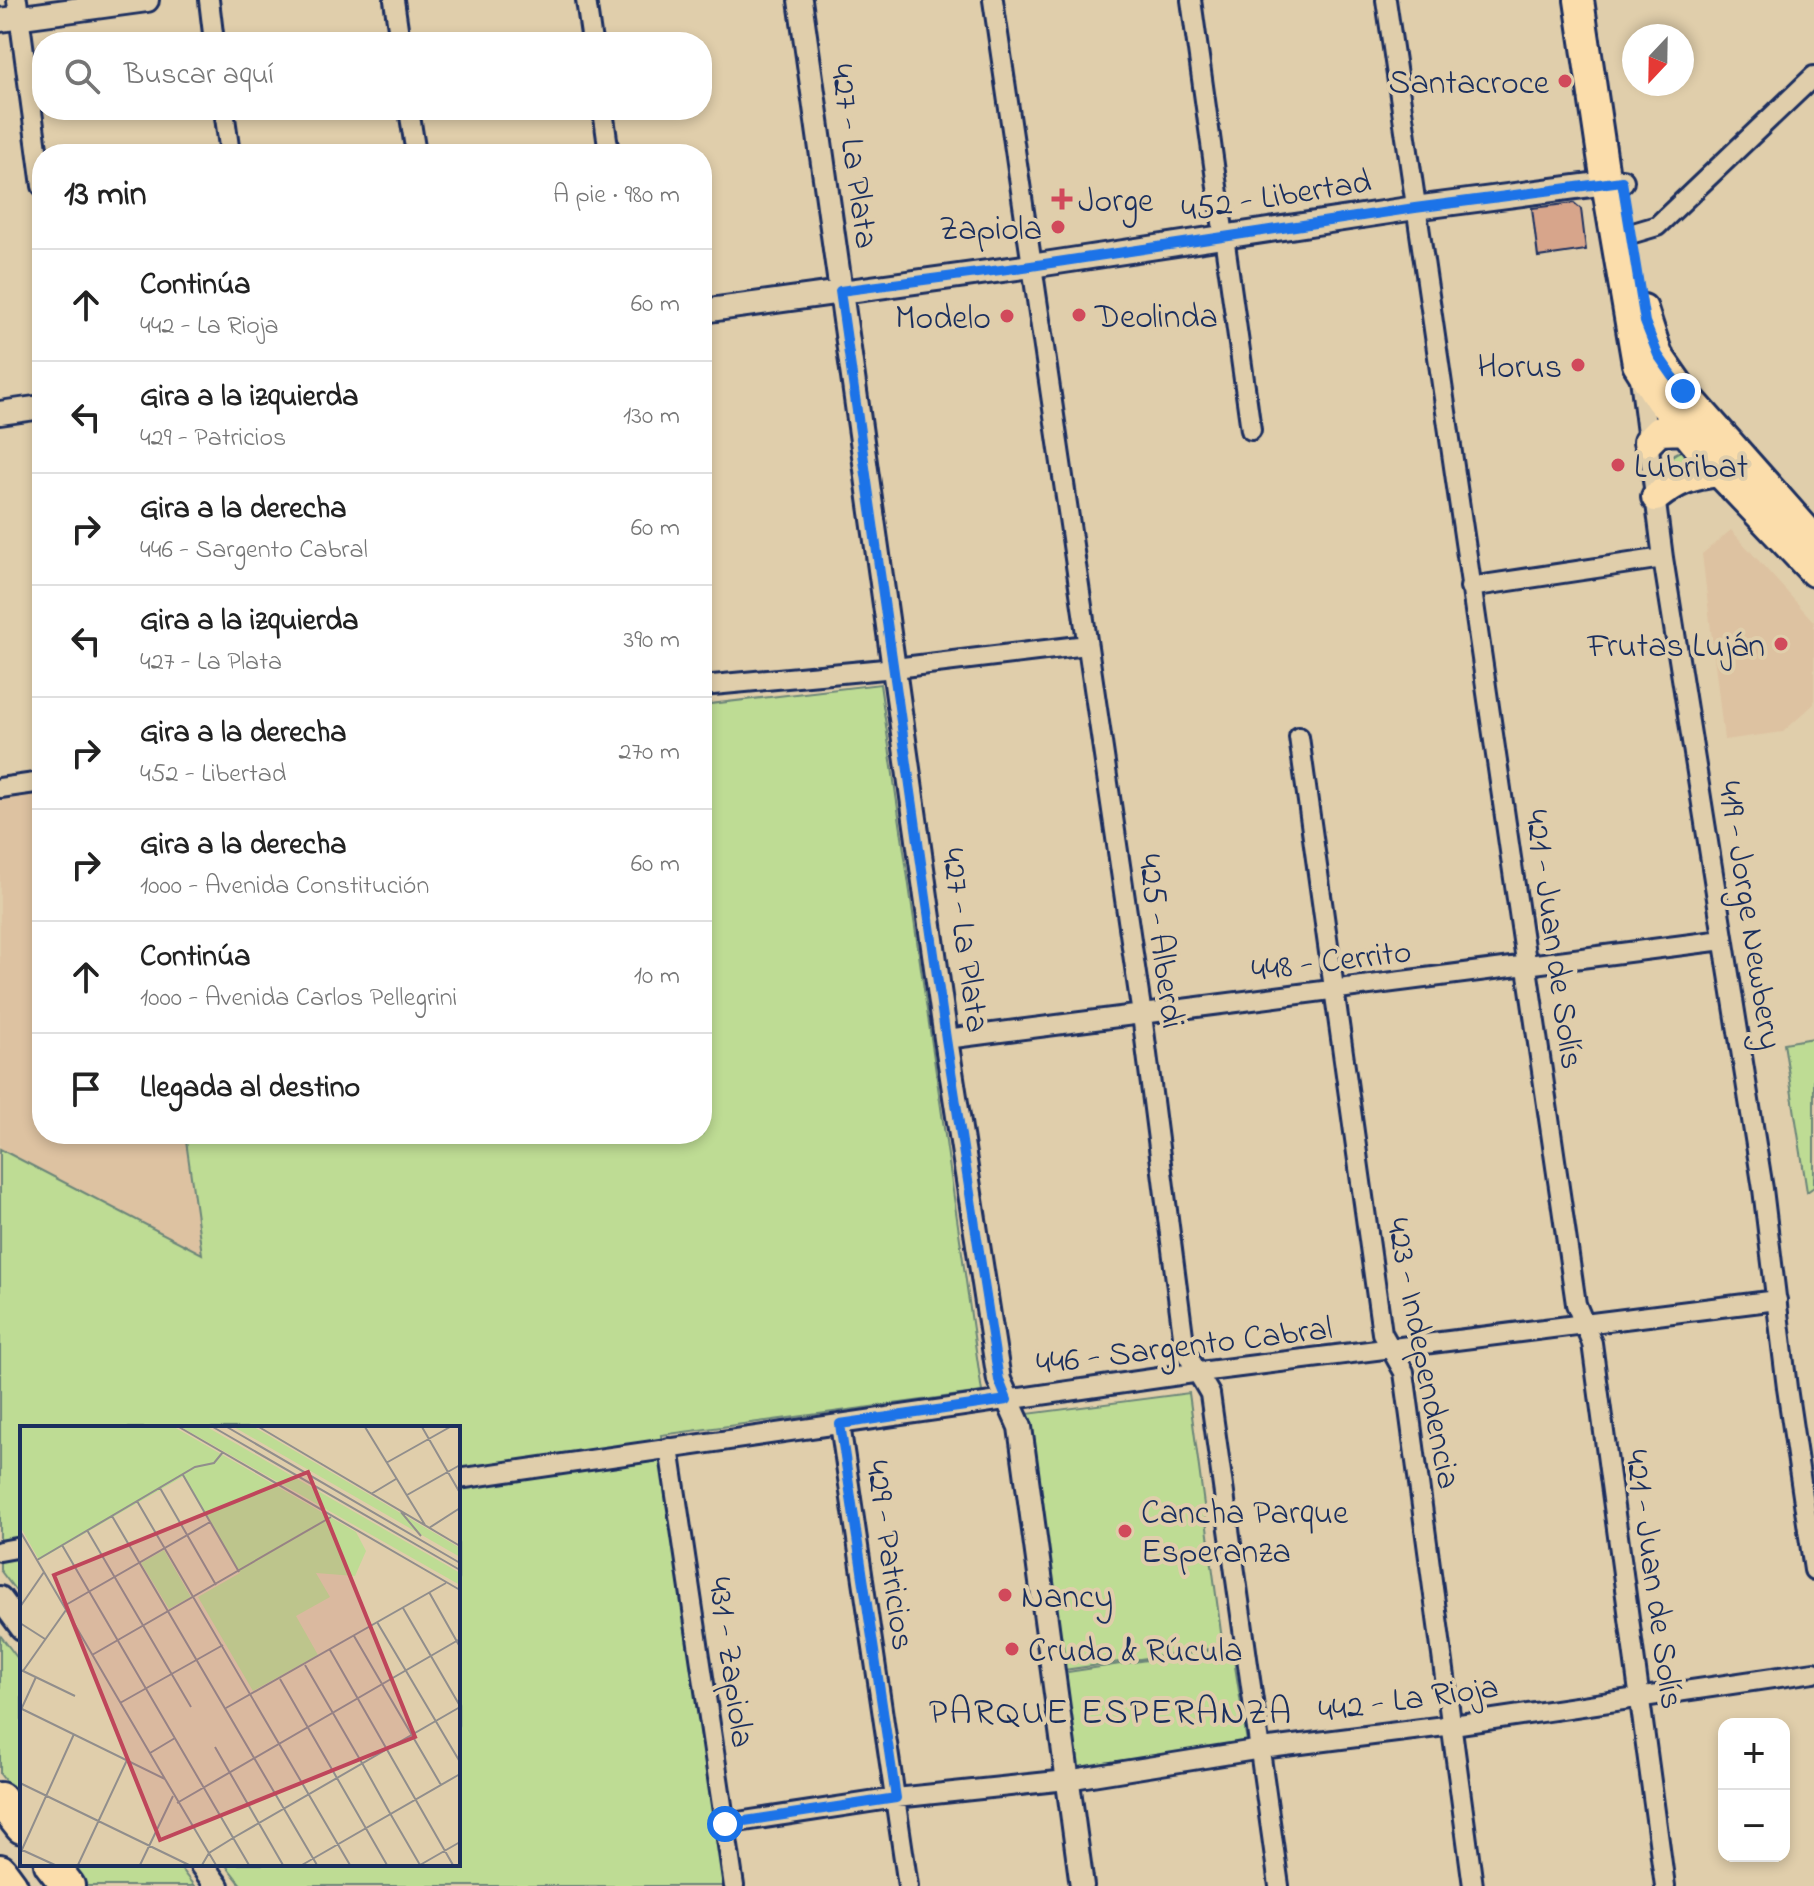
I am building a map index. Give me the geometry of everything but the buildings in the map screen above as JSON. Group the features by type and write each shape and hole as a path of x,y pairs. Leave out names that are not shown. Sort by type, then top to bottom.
{"highway":[{"path":"0,1799 20,1824"},
{"path":"53,1866 68,1886"},
{"path":"0,1871 11,1886"}],"main road":[{"path":"1579,0 1648,360 1659,399 1719,472 1814,572"},
{"path":"1597,0 1614,182 1644,230 1648,360 1683,391 1814,539"},
{"path":"1648,442 1659,431 1685,430"},
{"path":"1656,497 1676,481 1719,472"}],"street":[{"path":"35,144 12,12 147,0"},
{"path":"209,0 213,32"},
{"path":"394,0 399,32"},
{"path":"586,0 591,32"},
{"name":"427 - La Plata","path":"800,0 946,1039 999,1380 1020,1427 1082,1886"},
{"name":"425 - Alberdi","path":"993,0 1142,1015 1185,1351 1200,1372 1210,1394 1279,1886"},
{"path":"1191,0 1251,430"},
{"name":"421 - Juan de Solís","path":"1386,0 1576,1304 1592,1343 1665,1886"},
{"path":"1644,230 1814,76"},
{"path":"225,120 229,144"},
{"path":"411,120 414,144"},
{"path":"604,120 608,144"},
{"name":"452 - Libertad","path":"712,310 1614,182"},
{"name":"419 - Jorge Newbery","path":"1648,360 1648,442 1663,558 1763,1189 1814,1570"},
{"path":"0,413 32,408"},
{"path":"1470,587 1663,558"},
{"path":"712,685 895,668 1087,645"},
{"name":"423 - Independencia","path":"1299,737 1382,1333 1404,1372 1473,1886"},
{"path":"0,788 32,783"},
{"name":"448 - Cerrito","path":"946,1039 1723,940"},
{"name":"446 - Sargento Cabral","path":"460,1479 1200,1372 1777,1300"},
{"name":"429 - Patricios","path":"840,1424 908,1886"},
{"name":"431 - Zapiola","path":"669,1448 734,1886"},
{"path":"0,1551 20,1547"},
{"path":"0,1598 20,1625"},
{"name":"442 - La Rioja","path":"725,1824 896,1798 1067,1780 1261,1749 1453,1725 1814,1672"},
{"path":"202,1866 217,1886"}],"shaded area":[{"path":"1731,530 1814,622 1814,704 1783,732 1724,740 1702,554"},
{"path":"32,792 32,1144 186,1144 203,1254 0,1149 0,797"}],"green space":[{"path":"1686,449 1701,463 1661,479 1668,460"},
{"path":"880,684 982,1392 661,1435 728,1886 242,1886 227,1866 460,1866 460,1426 20,1426 20,1596 0,1570 0,1149 202,1254 186,1144 712,1144 712,704"},
{"path":"1814,1038 1814,1187 1807,1192 1784,1043"},
{"name":"Cancha Parque Esperanza","path":"1189,1393 1223,1647 1064,1670 1027,1414"},
{"path":"0,1635 20,1661 20,1799 0,1774"},
{"path":"1232,1647 1247,1742 1076,1768 1061,1673"},
{"path":"73,1866 179,1866 194,1886 88,1886"}],"place":[{"name":"Santacroce","path":"1565,81"},
{"name":"Jorge","path":"1062,199"},
{"name":"Zapiola","path":"1058,227"},
{"name":"Deolinda","path":"1079,315"},
{"name":"Modelo","path":"1007,316"},
{"name":"Horus","path":"1578,365"},
{"name":"Lubribat","path":"1618,465"},
{"name":"Frutas Luján","path":"1781,644"},
{"name":"Cancha Parque Esperanza","path":"1125,1531"},
{"name":"Nancy","path":"1005,1595"},
{"name":"Crudo & Rúcula","path":"1012,1649"}],"district":[{"name":"PARQUE ESPERANZA","path":"1111,1710"}],"route":[{"path":"725,1824 896,1798 840,1424 1007,1400 999,1380 946,1039 840,291 1622,181 1645,322 1658,355 1683,391"}]}
